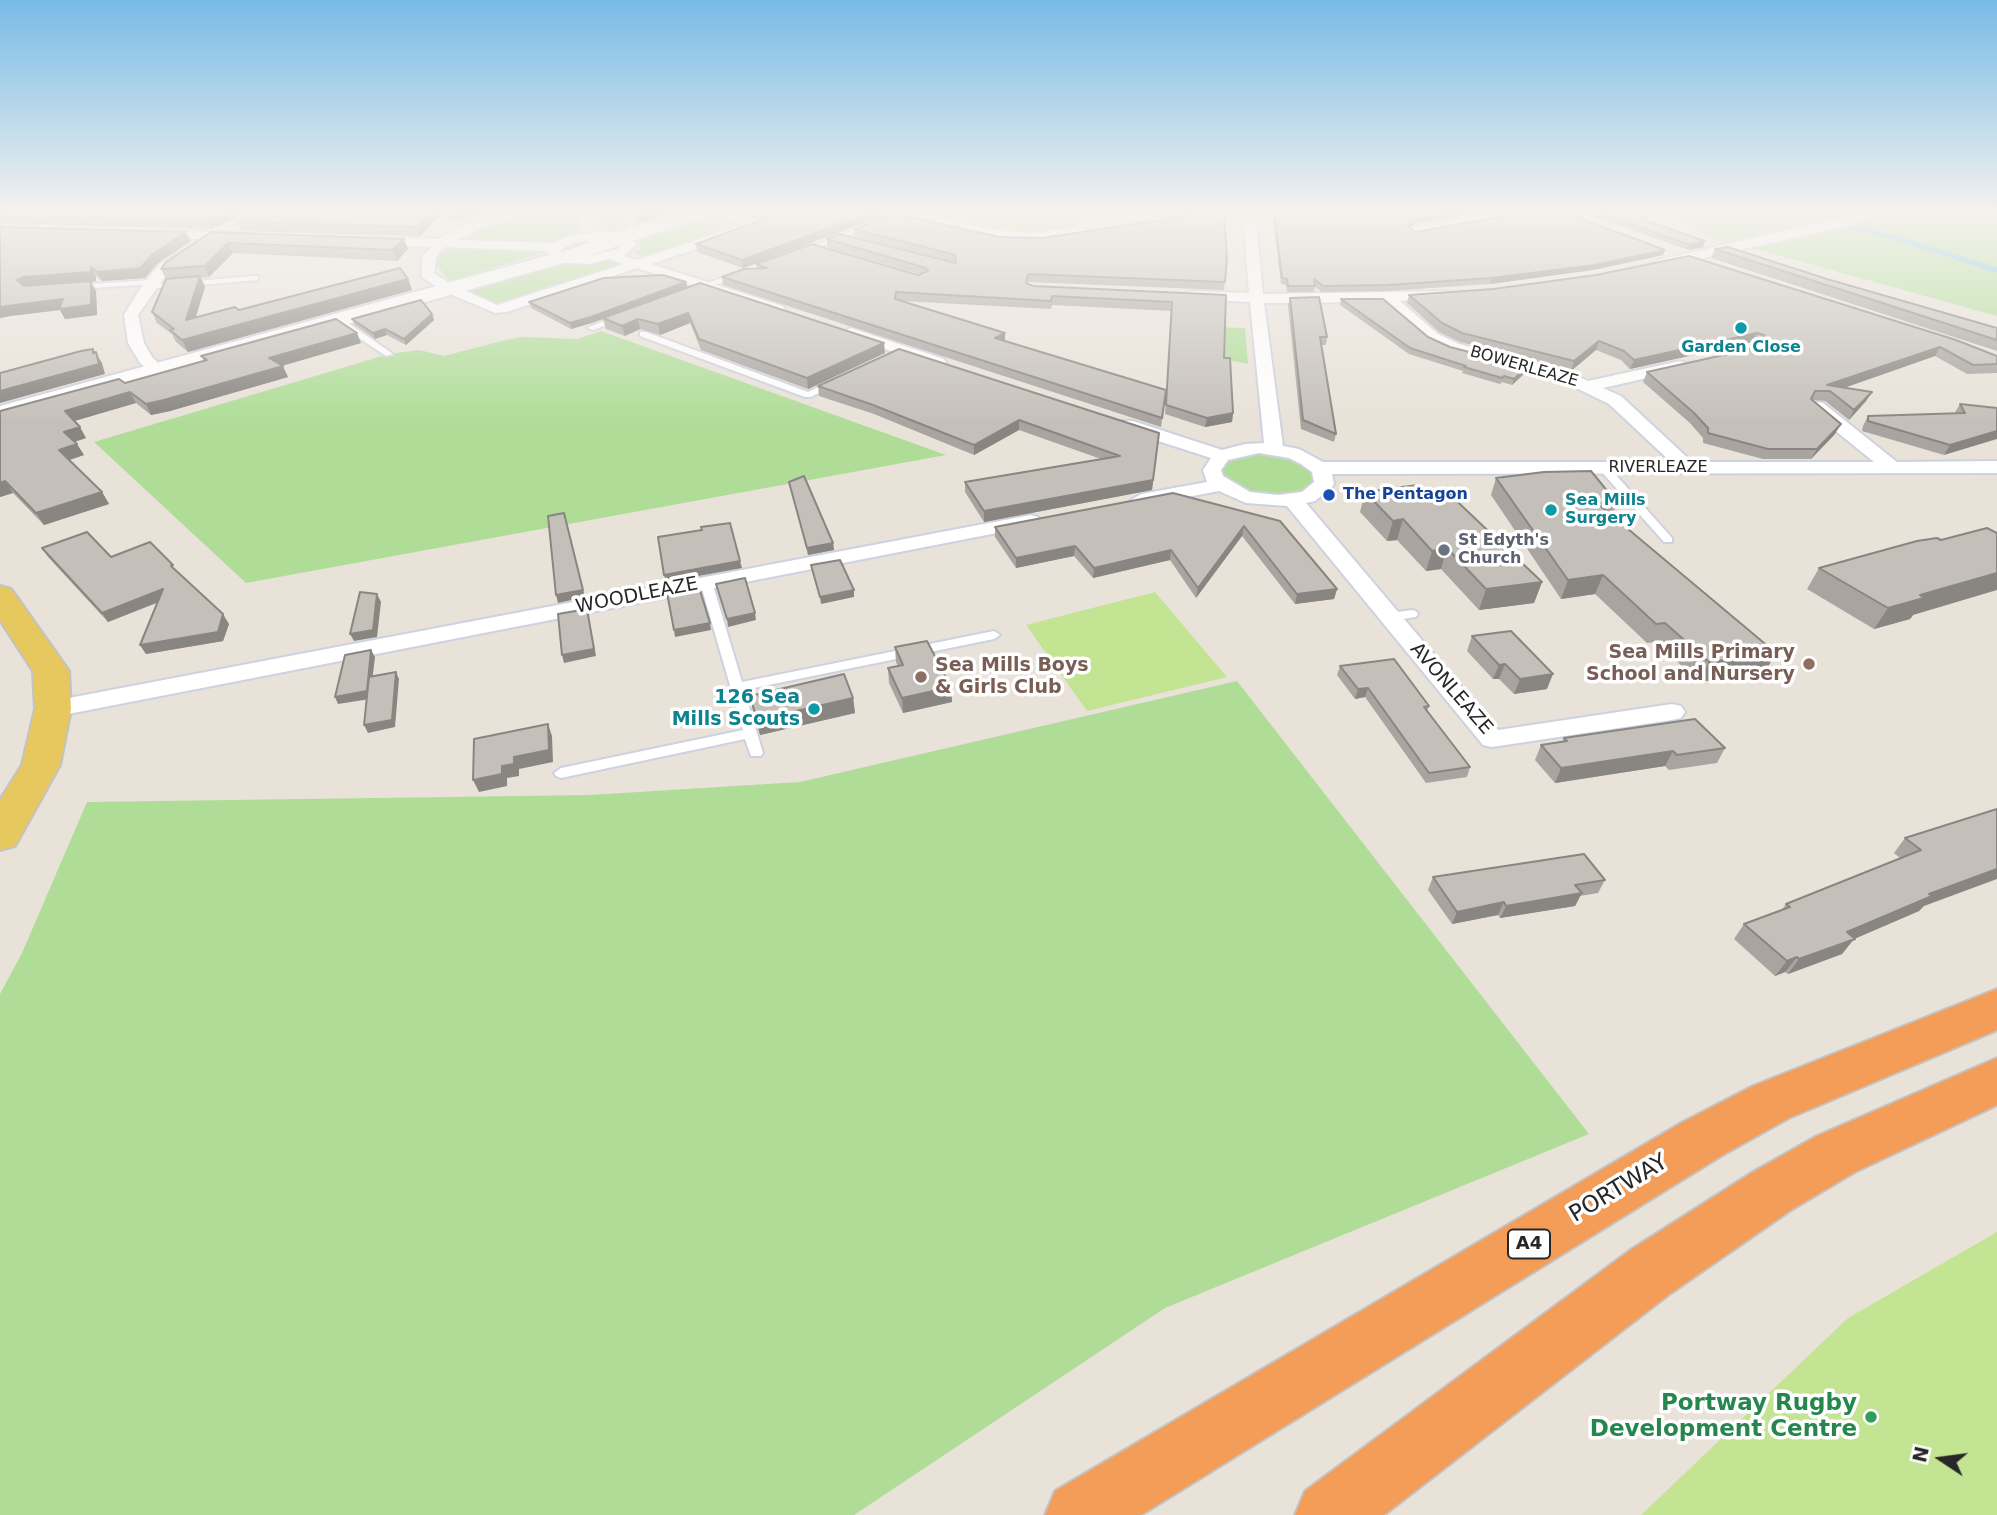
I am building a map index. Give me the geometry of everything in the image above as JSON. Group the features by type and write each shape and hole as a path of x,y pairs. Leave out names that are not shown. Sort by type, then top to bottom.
{"highway":[{"name":"PORTWAY","path":"1079,1515 1702,1139 1771,1102 1997,1009"},
{"path":"1329,1515 1650,1272 1772,1191 1836,1154 1997,1081"}],"main road":[{"path":"0,414 464,283"},
{"path":"0,596 51,671 53,709 41,765 0,835"}],"street":[{"path":"440,283 495,309 582,283"},
{"path":"699,283 799,316"},
{"path":"1256,283 1274,449"},
{"path":"150,284 131,315 132,329 136,343 146,360 158,370"},
{"path":"1178,294 1257,298 1387,298 1452,293"},
{"name":"BOWERLEAZE","path":"1387,298 1433,337 1454,347 1564,376 1615,400 1688,468"},
{"path":"838,329 898,353 957,368"},
{"path":"1589,386 1699,362"},
{"path":"1817,407 1894,468"},
{"path":"1116,421 1222,456 1245,449 1274,449 1300,456 1319,468 1324,476 1324,484 1308,497 1293,500 1254,499 1222,485 1214,478 1212,470 1222,456"},
{"name":"RIVERLEAZE","path":"1319,468 1997,467"},
{"path":"1126,503 1222,485"},
{"name":"AVONLEAZE","path":"1293,500 1401,615 1492,739 1672,712"},
{"name":"WOODLEAZE","path":"53,709 1059,516"}],"lane":[{"path":"68,288 173,283"},
{"path":"681,295 713,283"},
{"path":"590,328 629,314"},
{"path":"337,320 389,354"},
{"path":"643,334 808,395 848,377"},
{"path":"1604,468 1668,540"},
{"path":"706,582 756,753"},
{"path":"737,687 995,635"},
{"path":"561,773 751,733"}],"green space":[{"path":"495,283 568,283 501,305 465,292"},
{"path":"1877,283 1997,283 1997,316"},
{"path":"1217,327 1245,328 1248,364 1218,358"},
{"path":"601,331 946,455 246,583 94,442 389,354 419,350 444,356 523,337 577,339"},
{"path":"1252,453 1272,454 1297,461 1310,469 1314,476 1311,486 1289,496 1272,497 1251,493 1230,483 1223,476 1223,468 1230,460"},
{"path":"1155,592 1227,677 1087,711 1026,625"},
{"path":"1237,681 1589,1134 1165,1308 854,1515 0,1515 0,994 22,953 87,802 590,795 800,782"},
{"name":"Portway Rugby Development Centre","path":"1997,1232 1997,1515 1641,1515 1848,1318"}],"building":[{"path":"0,283 20,283 24,286 91,283 91,305 59,309 63,299 0,307"},
{"path":"164,283 198,283 186,320 235,307 239,310 344,283 394,283 182,340 170,330 174,329 152,312"},
{"path":"589,283 684,283 570,323 529,302"},
{"path":"700,283 884,343 807,378 699,339 688,313 658,324 638,319 622,326 603,318"},
{"path":"740,283 1026,283 1033,286 1226,295 1224,358 1230,358 1233,413 1207,418 1166,405 1172,302 1052,296 1051,301 896,292 895,299 1005,333 995,338 1166,390 1162,418"},
{"path":"1288,283 1315,283 1315,286 1288,286"},
{"path":"1319,283 1422,283 1388,285 1323,286"},
{"path":"1539,283 1774,283 1956,340 1997,356 1997,364 1973,365 1940,347 1827,385 1872,392 1854,410 1830,391 1815,391 1811,399 1841,424 1817,449 1768,449 1708,433 1708,428 1694,413 1647,372 1764,346 1767,342 1764,335 1757,333 1634,360 1624,351 1599,341 1574,361 1462,333 1442,323 1409,295"},
{"path":"1819,283 1840,283 1997,328 1997,340"},
{"path":"1319,297 1327,337 1320,337 1336,434 1303,420 1290,298"},
{"path":"1341,299 1383,299 1428,337 1450,347 1527,367 1514,379 1504,376 1502,378 1410,348"},
{"path":"421,300 432,314 404,339 385,329 373,333 352,319"},
{"path":"336,319 357,333 269,358 283,366 146,404 130,392 65,411 80,427 64,432 77,444 59,450 102,492 36,513 5,481 0,483 0,411 119,379 125,383 207,360 201,356"},
{"path":"93,349 99,364 0,391 0,373"},
{"path":"899,349 1159,433 1153,480 984,511 965,482 1120,456 1019,420 974,445 818,386"},
{"path":"1960,404 1997,408 1997,431 1950,445 1868,421 1868,416 1965,413"},
{"path":"1591,471 1617,503 1597,503 1776,653 1709,662 1665,623 1656,624 1603,575 1568,580 1496,478 1544,472"},
{"path":"804,476 833,543 807,548 789,482"},
{"path":"1418,485 1423,491 1443,488 1542,582 1486,589 1447,548 1432,551 1403,519 1393,521 1365,492"},
{"path":"1173,493 1280,521 1337,589 1297,594 1244,526 1198,588 1171,550 1094,568 1075,546 1016,558 995,527"},
{"path":"564,513 583,590 556,595 548,516"},
{"path":"730,523 740,561 664,575 658,537"},
{"path":"1987,528 1997,533 1997,573 1920,595 1924,598 1888,608 1819,568 1917,541 1937,538 1941,540"},
{"path":"87,532 111,557 150,542 173,565 171,566 223,614 218,632 140,645 163,589 102,613 42,548"},
{"path":"840,560 854,590 820,597 811,565"},
{"path":"745,578 755,613 727,619 716,584"},
{"path":"699,587 710,623 674,630 667,593"},
{"path":"360,592 377,594 373,630 350,634"},
{"path":"587,609 594,649 562,655 558,614"},
{"path":"1511,631 1553,674 1520,679 1505,664 1499,665 1472,636"},
{"path":"927,641 951,687 902,698 888,668 903,665 895,647"},
{"path":"371,650 367,691 335,697 345,655"},
{"path":"1394,659 1429,706 1424,707 1470,767 1429,773 1368,688 1358,689 1340,666"},
{"path":"396,672 392,720 364,725 369,677"},
{"path":"844,674 853,698 757,720 750,696"},
{"path":"1695,719 1725,748 1677,755 1673,751 1561,768 1541,745 1567,741 1564,738"},
{"path":"548,724 549,750 514,757 514,764 502,766 502,774 473,780 474,739"},
{"path":"1997,809 1997,869 1929,894 1932,896 1847,932 1855,939 1787,961 1744,924 1790,907 1786,904 1921,850 1905,838"},
{"path":"1584,854 1605,880 1575,885 1582,893 1506,906 1504,902 1457,912 1433,877"}],"place":[{"name":"Garden Close","path":"1741,328"},
{"name":"The Pentagon","path":"1329,495"},
{"name":"Sea Mills Surgery","path":"1551,510"},
{"name":"St Edyth's Church","path":"1444,550"},
{"name":"Sea Mills Primary School and Nursery","path":"1809,664"},
{"name":"Sea Mills Boys & Girls Club","path":"921,677"},
{"name":"126 Sea Mills Scouts","path":"814,709"},
{"name":"Portway Rugby Development Centre","path":"1871,1417"}]}
